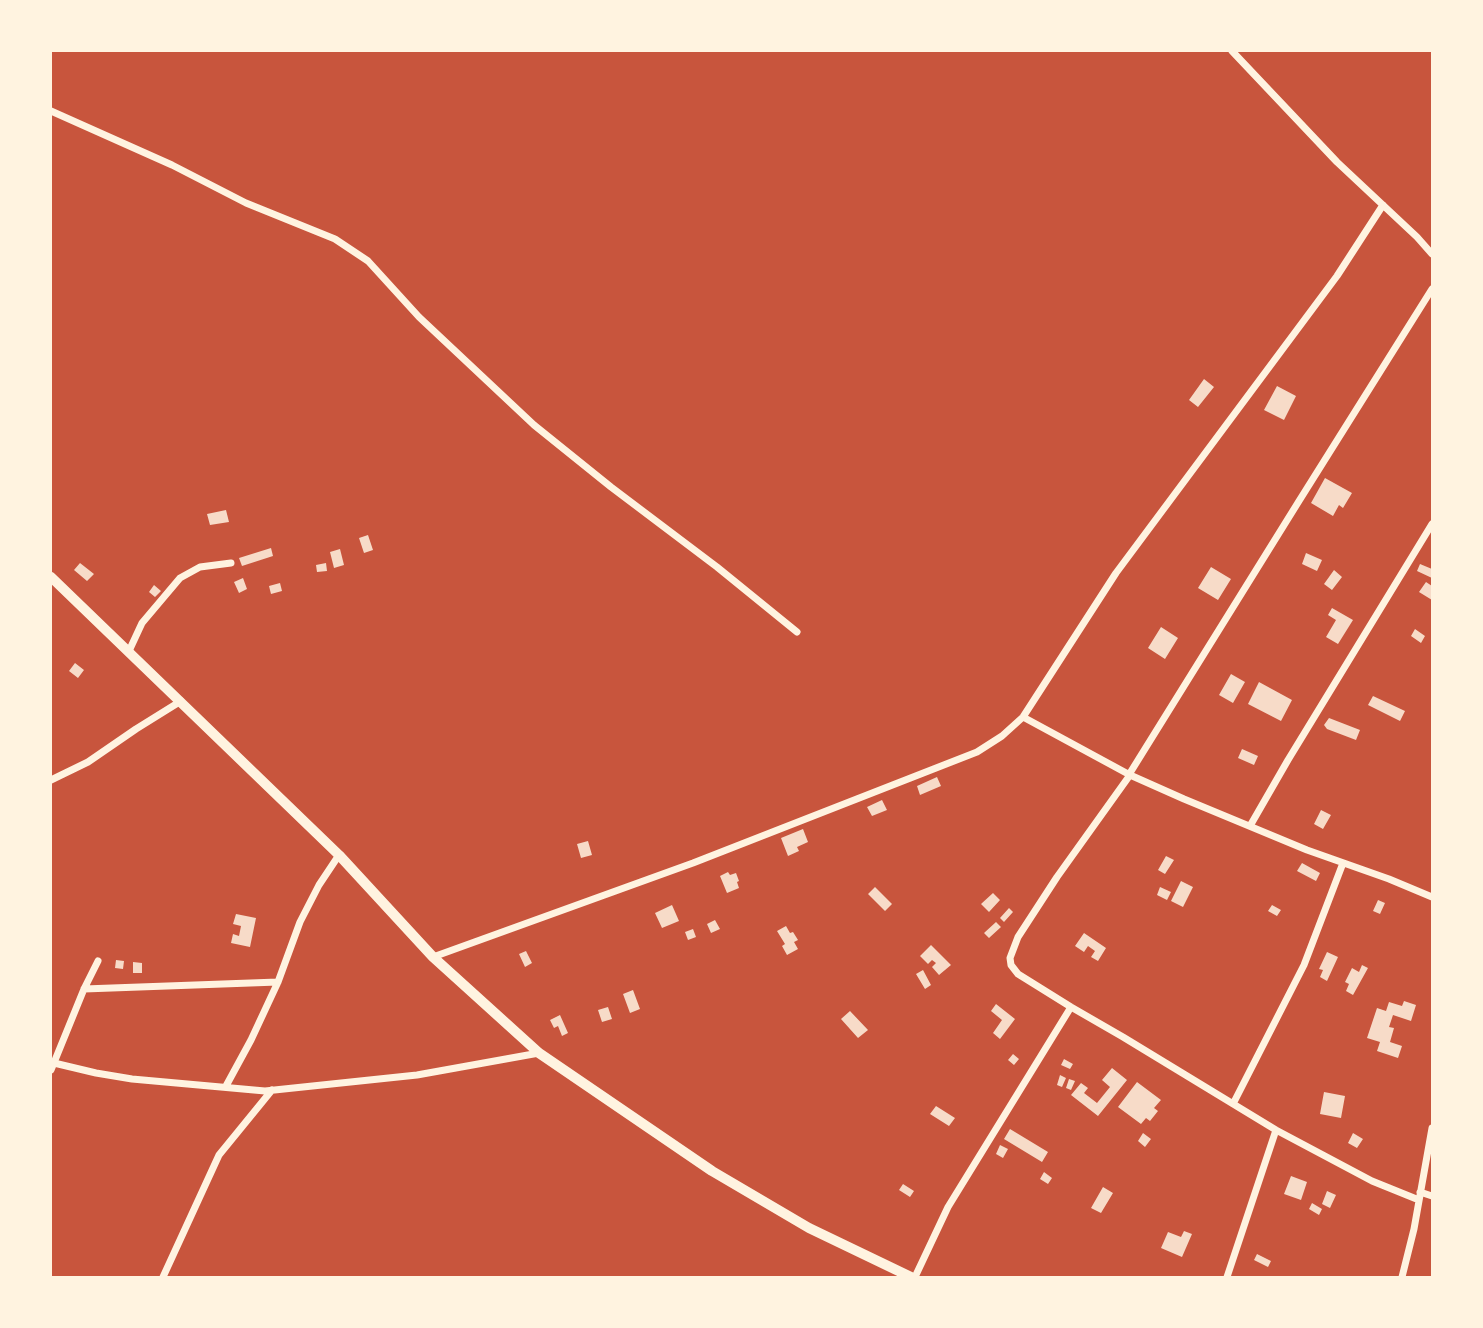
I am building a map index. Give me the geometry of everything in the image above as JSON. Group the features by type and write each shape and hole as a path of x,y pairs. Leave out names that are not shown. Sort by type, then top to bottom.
{"street":[{"path":"1232,51 1337,162 1432,254"},
{"path":"51,111 172,164 246,203 335,239 368,261 419,317 534,425 797,632"},
{"path":"433,957 693,863 977,752 1002,736 1023,717 1116,573 1337,276 1383,205"},
{"path":"1432,289 1130,775 1018,937 1010,958 1011,965 1018,974 1276,1130 1372,1181 1420,1196 1432,1196"},
{"path":"1250,826 1432,524"},
{"path":"129,651 142,623 180,578 200,568 231,563"},
{"path":"51,577 339,855 433,957 539,1054 712,1171 810,1228 913,1277 948,1207 1071,1007"},
{"path":"51,780 88,762 181,701"},
{"path":"1023,717 1130,775 1184,800 1432,897"},
{"path":"226,1086 278,982 300,922 319,885 339,855"},
{"path":"1233,1104 1304,965 1343,863"},
{"path":"98,961 52,1067 132,1079 272,1090 417,1075 539,1054"},
{"path":"84,989 278,982"},
{"path":"163,1277 219,1155 272,1090"},
{"path":"1402,1277 1414,1229 1432,1128"},
{"path":"1227,1277 1276,1130"}],"building":[{"path":"1204,379 1214,387 1198,407 1189,400"},
{"path":"1277,386 1296,396 1284,420 1264,410"},
{"path":"1325,478 1352,493 1343,508 1339,505 1333,516 1311,503"},
{"path":"226,510 229,522 210,525 207,514"},
{"path":"368,535 373,550 364,553 359,538"},
{"path":"271,548 273,556 242,566 239,558"},
{"path":"340,549 344,565 334,568 330,552"},
{"path":"1306,553 1322,560 1317,571 1302,564"},
{"path":"80,563 94,574 87,581 74,570"},
{"path":"326,563 327,571 317,572 316,565"},
{"path":"1420,564 1432,569 1432,578 1417,571"},
{"path":"1211,567 1231,579 1218,600 1198,588"},
{"path":"1334,570 1342,577 1332,590 1324,584"},
{"path":"243,578 247,589 239,593 234,582"},
{"path":"1426,582 1432,586 1432,600 1419,592"},
{"path":"280,583 282,591 271,594 269,586"},
{"path":"154,585 161,591 155,597 149,592"},
{"path":"1332,608 1353,620 1338,644 1326,637 1336,620 1328,615"},
{"path":"1161,627 1178,638 1165,659 1148,648"},
{"path":"1415,629 1425,636 1421,643 1411,636"},
{"path":"75,663 84,670 78,678 69,671"},
{"path":"1231,674 1245,682 1233,703 1219,695"},
{"path":"1259,682 1292,700 1281,721 1248,704"},
{"path":"1373,696 1405,711 1400,721 1368,705"},
{"path":"1329,718 1360,730 1356,740 1327,729 1324,725"},
{"path":"1242,749 1258,756 1254,765 1238,758"},
{"path":"937,777 941,786 920,795 917,786"},
{"path":"882,800 887,810 872,816 867,807"},
{"path":"1321,810 1331,815 1323,829 1314,824"},
{"path":"803,829 808,842 797,847 799,851 788,856 781,838"},
{"path":"588,841 592,855 581,858 577,844"},
{"path":"1166,856 1174,860 1165,874 1158,870"},
{"path":"1302,863 1320,873 1316,881 1297,871"},
{"path":"728,872 730,875 736,873 739,888 727,893 720,876"},
{"path":"1181,881 1193,887 1183,907 1171,901"},
{"path":"875,887 892,904 885,911 868,894"},
{"path":"1160,887 1171,892 1167,900 1157,895"},
{"path":"993,893 1000,900 989,912 981,904"},
{"path":"1378,900 1385,903 1380,914 1373,911"},
{"path":"672,905 679,921 662,928 655,913"},
{"path":"1272,905 1281,910 1277,916 1268,911"},
{"path":"1009,908 1013,912 1004,922 1000,918"},
{"path":"236,914 256,918 250,947 231,943 233,934 239,936 241,926 233,924"},
{"path":"715,920 720,929 711,933 707,924"},
{"path":"996,922 1001,927 989,938 984,933"},
{"path":"786,926 798,940 794,942 798,949 787,955 782,946 785,944 777,931"},
{"path":"693,929 696,937 688,940 685,932"},
{"path":"1084,933 1106,948 1098,961 1091,957 1095,951 1088,946 1084,952 1075,946"},
{"path":"931,945 951,965 939,975 932,967 936,963 932,960 928,964 920,956"},
{"path":"526,951 532,963 525,967 519,954"},
{"path":"1327,952 1338,957 1327,981 1320,977 1323,970 1319,969"},
{"path":"116,960 124,961 123,969 115,968"},
{"path":"133,962 142,963 142,973 133,973"},
{"path":"1362,965 1368,968 1353,995 1346,991 1349,984 1345,982 1352,968 1359,972"},
{"path":"923,970 931,985 925,989 916,974"},
{"path":"633,990 640,1009 630,1013 623,994"},
{"path":"1404,1001 1416,1005 1411,1021 1393,1015 1389,1027 1394,1028 1390,1042 1402,1046 1398,1058 1377,1051 1380,1042 1367,1038 1377,1008 1386,1011 1389,1002 1402,1006"},
{"path":"996,1004 1015,1019 1000,1039 993,1033 1002,1020 991,1011"},
{"path":"608,1007 612,1019 602,1022 598,1010"},
{"path":"850,1011 868,1030 858,1038 841,1019"},
{"path":"560,1015 568,1033 562,1036 558,1026 554,1028 550,1020"},
{"path":"1013,1054 1019,1059 1014,1065 1008,1060"},
{"path":"1064,1059 1073,1064 1070,1069 1061,1065"},
{"path":"1112,1068 1127,1080 1098,1116 1071,1095 1081,1083 1088,1088 1084,1093 1097,1103 1110,1087 1102,1080"},
{"path":"1060,1075 1066,1078 1062,1087 1057,1085"},
{"path":"1069,1079 1075,1081 1071,1090 1066,1088"},
{"path":"1137,1082 1161,1100 1154,1108 1158,1111 1150,1121 1146,1118 1141,1124 1118,1107"},
{"path":"1324,1092 1345,1096 1341,1118 1320,1114"},
{"path":"936,1106 955,1118 949,1126 930,1114"},
{"path":"1010,1129 1048,1152 1042,1162 1004,1139"},
{"path":"1143,1133 1151,1139 1145,1147 1138,1141"},
{"path":"1353,1133 1363,1139 1357,1148 1348,1143"},
{"path":"1000,1145 1008,1149 1003,1158 996,1154"},
{"path":"1044,1172 1052,1178 1048,1184 1040,1179"},
{"path":"1291,1176 1307,1182 1301,1200 1284,1194"},
{"path":"903,1184 914,1191 910,1197 899,1190"},
{"path":"1103,1187 1113,1193 1101,1213 1091,1208"},
{"path":"1327,1191 1336,1195 1330,1208 1322,1204"},
{"path":"1312,1203 1322,1209 1319,1215 1309,1209"},
{"path":"1184,1231 1192,1234 1182,1257 1161,1248 1168,1232 1181,1237"},
{"path":"1257,1254 1271,1261 1268,1267 1254,1260"}]}
